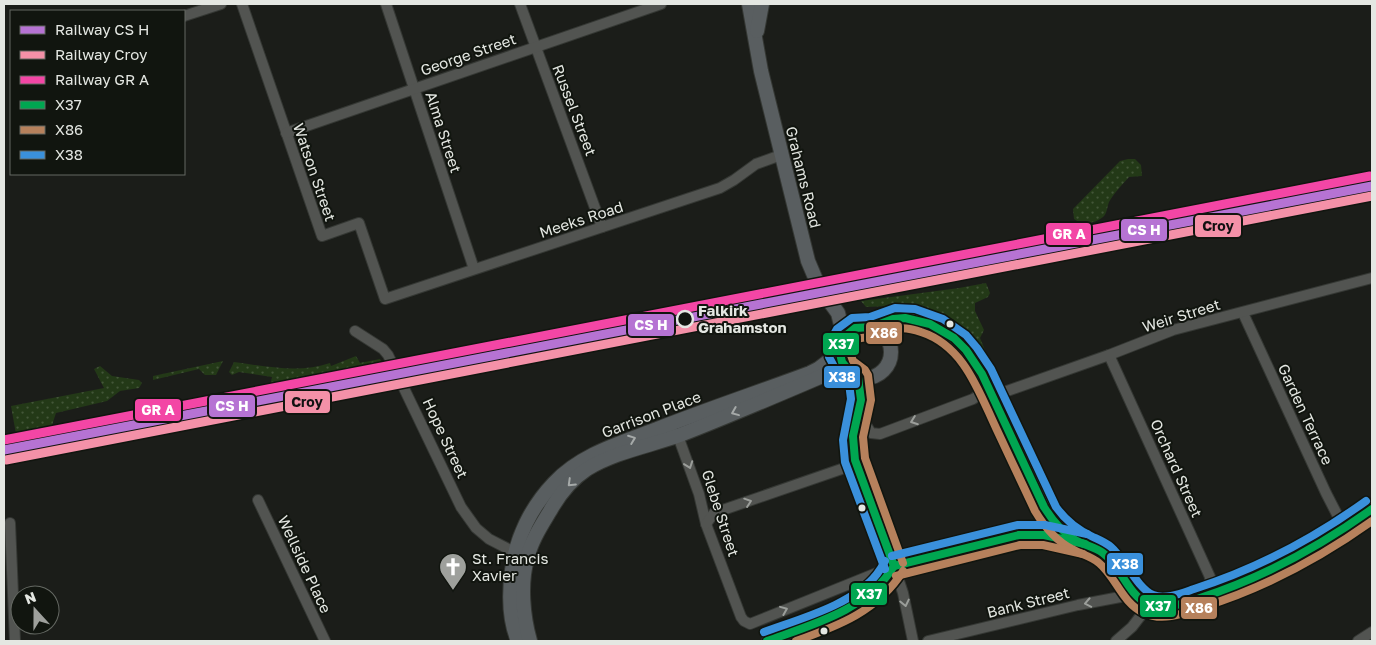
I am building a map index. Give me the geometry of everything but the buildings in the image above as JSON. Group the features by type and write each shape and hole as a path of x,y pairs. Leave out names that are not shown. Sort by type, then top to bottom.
{"main road":[{"name":"Grahams Road","path":"749,4 761,71 800,232 814,276 834,308 844,337"},
{"name":"Grahams Road","path":"756,42 762,4"},
{"path":"834,308 885,335 889,343 890,357 882,371 872,376 852,373"},
{"path":"1082,543 1061,530 1044,508 998,394 960,343 923,322 897,318 850,330 840,344 839,353 841,362 852,373 861,400 854,432 853,447 856,464 894,566 1019,535 1032,534 1055,537 1093,547 1109,558 1144,600 1170,605 1209,595 1245,582 1329,538 1372,509"},
{"name":"Garrison Place","path":"518,641 511,604 512,577 520,556 525,525 538,503 554,482 572,467 590,456 663,426 810,373 839,353"},
{"name":"Garrison Place","path":"530,641 524,616 524,577 520,556 554,504 568,486 586,470 603,461 678,436 827,374 852,373"},
{"path":"1032,534 1044,516 1044,508"}],"street":[{"path":"185,16 221,4"},
{"name":"Watson Street","path":"242,4 322,236 360,223 385,299"},
{"name":"Alma Street","path":"386,4 474,269"},
{"name":"Russel Street","path":"520,4 602,227"},
{"name":"George Street","path":"286,133 661,4"},
{"name":"Meeks Road","path":"385,299 720,188 756,164 781,154"},
{"name":"Weir Street","path":"998,394 1173,330 1244,313 1372,278"},
{"name":"Garden Terrace","path":"1244,313 1326,493 1344,528"},
{"name":"Hope Street","path":"355,331 383,349 391,360 464,512 476,528 489,539 520,556"},
{"name":"Orchard Street","path":"1109,355 1210,577 1209,595"},
{"path":"859,414 872,433 880,434 979,396 982,391 982,374"},
{"path":"663,426 678,436"},
{"name":"Glebe Street","path":"678,436 699,494 706,524 744,621 750,624 894,566"},
{"path":"706,524 714,513 856,464"},
{"name":"Wellside Place","path":"258,500 325,641"},
{"path":"10,523 8,586 15,641"},
{"path":"767,641 835,614 854,604 883,584 890,576 894,566"},
{"path":"894,566 903,593 913,641"},
{"path":"1116,641 1132,627 1142,614 1144,600"},
{"name":"Bank Street","path":"928,641 1078,605 1144,600"},
{"path":"1358,641 1372,632"}],"green space":[{"path":"1135,159 1141,165 1142,176 1129,177 1111,199 1105,214 1100,219 1085,223 1074,219 1073,209 1120,161"},
{"path":"986,283 990,293 988,297 975,303 975,311 984,330 980,338 989,360 987,360 967,334 945,315 912,307 866,307 861,301 959,288"},
{"path":"356,356 360,363 380,359 387,370 89,429 85,426 87,423 270,386 272,377 239,372 232,375 229,372 234,362 294,369 330,363 331,366"},
{"path":"223,361 216,375 205,375 199,369 153,380 153,376"},
{"path":"100,366 112,376 139,380 142,383 139,388 120,391 107,401 56,413 49,434 4,442 4,436 16,434 11,406 104,388 94,369"}],"transit line":[{"path":"4,440 1370,176"},
{"path":"4,450 1372,186"},
{"name":"X38","path":"885,569 845,462 843,440 851,399 849,383 838,374 829,357 829,348 837,329 852,318 870,317 895,308 915,309 943,319 966,335 991,369 1056,507 1076,527 1111,547 1136,580 1153,595 1163,597 1179,594 1240,572 1284,552 1326,528 1366,501"},
{"name":"X37","path":"894,566 855,460 853,436 861,400 858,377 851,373 842,362 839,349 844,337 855,328 872,327 893,319 905,318 930,324 954,338 966,350 982,374 1050,517 1070,537 1100,551 1115,565 1135,594 1148,604 1161,607 1181,604 1246,581 1311,549 1372,509"},
{"name":"X86","path":"903,563 865,458 863,437 871,400 868,375 865,370 853,361 849,350 857,339 880,335 897,328 915,330 936,339 959,359 976,385 1035,511 1042,522 1066,546 1099,563 1130,603 1136,609 1151,616 1174,616 1248,591 1291,571 1372,521"},
{"name":"X38","path":"892,556 1018,525 1045,525 1087,534"},
{"name":"X37","path":"894,566 1019,535 1044,535 1085,544"},
{"name":"X86","path":"896,576 1020,545 1043,545 1083,554"},
{"name":"X38","path":"764,632 840,603 867,585 885,561"},
{"name":"X37","path":"767,641 838,614 854,605 883,581 894,566"},
{"name":"X86","path":"796,641 842,623 869,607 882,597 903,571"}],"rail line":[{"name":"Croy","path":"6,460 1372,196"}],"place":[{"name":"Falkirk Grahamston","path":"685,319"},
{"name":"St. Francis Xavier","path":"453,591"}]}
